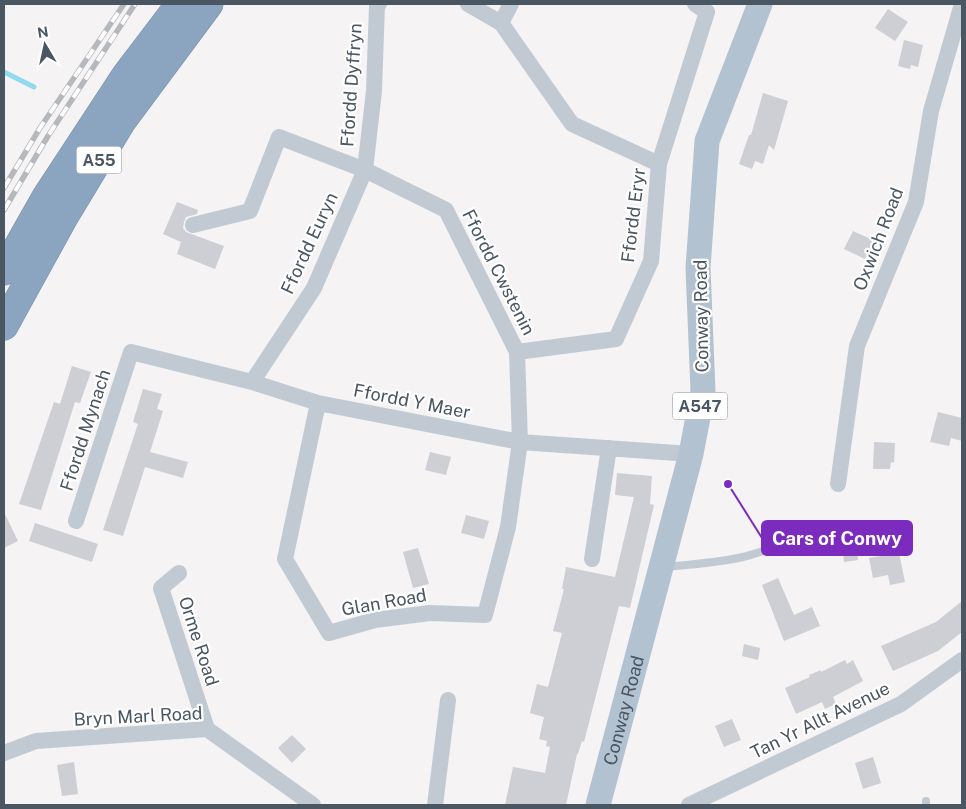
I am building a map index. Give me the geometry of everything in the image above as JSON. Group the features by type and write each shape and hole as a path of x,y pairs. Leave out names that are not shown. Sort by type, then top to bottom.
{"highway":[{"name":"A55","path":"4,271 46,197 121,83 180,4"},
{"name":"A55","path":"4,326 64,217 122,121 209,4"}],"main road":[{"name":"Conway Road","path":"598,805 691,454 703,392 698,268 707,141 760,4"}],"street":[{"name":"Ffordd Dyffryn","path":"365,170 374,91 378,4"},
{"path":"468,4 501,22 572,124 659,164"},
{"path":"501,22 510,4"},
{"name":"Ffordd Eryr","path":"517,352 616,339 651,261 659,164 707,12 695,4"},
{"name":"Oxwich Road","path":"838,484 857,346 916,202 932,111 958,7"},
{"name":"Ffordd Cwstenin","path":"193,225 250,211 278,137 365,170 446,210 517,352 520,442"},
{"name":"Ffordd Euryn","path":"252,382 314,288 365,170"},
{"name":"Ffordd Y Maer","path":"132,352 252,382 318,402 520,442 691,454"},
{"name":"Ffordd Mynach","path":"76,521 132,352"},
{"name":"Glan Road","path":"318,402 285,559 329,633 375,620 430,613 485,615 508,527 520,442"},
{"path":"592,559 609,448"},
{"name":"Orme Road","path":"179,573 161,588 208,729"},
{"name":"Tan Yr Allt Avenue","path":"689,805 901,704 962,660"},
{"path":"435,805 448,700"},
{"name":"Bryn Marl Road","path":"4,753 36,741 208,729 312,805"}],"lane":[{"path":"661,568 741,558 791,541"}],"building":[{"path":"888,9 908,22 895,41 875,28"},
{"path":"904,40 923,45 918,67 911,65 910,69 898,66"},
{"path":"763,93 788,101 774,150 769,145 763,164 755,161 752,169 739,164 749,135 751,135"},
{"path":"177,202 198,210 197,214 186,217 183,228 186,232 224,246 215,269 177,254 181,242 163,234"},
{"path":"853,231 873,240 865,259 844,249"},
{"path":"72,366 91,372 80,403 75,402 41,510 19,504 54,402 60,404"},
{"path":"143,389 162,394 157,409 163,411 150,452 188,462 183,478 145,467 123,536 103,530 138,424 133,422"},
{"path":"938,412 962,418 962,441 951,438 949,446 930,442"},
{"path":"874,442 895,443 894,463 891,462 890,469 873,469"},
{"path":"430,452 451,457 446,475 425,470"},
{"path":"617,473 652,476 650,504 654,505 630,608 619,606 584,742 582,741 577,754 566,805 505,805 513,767 545,773 550,747 546,746 547,741 539,739 544,717 530,713 537,684 548,687 562,633 553,631 564,589 562,589 566,567 615,577 634,497 615,495"},
{"path":"4,512 18,541 4,548"},
{"path":"466,515 489,521 484,539 461,533"},
{"path":"35,523 98,544 92,562 29,541"},
{"path":"856,541 858,560 844,562 842,543"},
{"path":"418,548 429,584 413,588 403,552"},
{"path":"899,553 905,582 890,585 888,575 873,578 869,558"},
{"path":"778,578 794,615 812,607 820,626 784,641 762,585"},
{"path":"962,601 962,632 938,651 893,671 881,646 936,622"},
{"path":"744,644 760,648 758,660 742,656"},
{"path":"845,660 847,664 853,660 863,681 833,697 836,704 825,709 822,702 796,714 785,688 810,677 809,675 821,670 821,672"},
{"path":"732,719 741,740 724,747 715,726"},
{"path":"292,735 306,749 292,763 278,748"},
{"path":"873,757 881,783 863,789 855,763"},
{"path":"74,762 78,794 62,796 57,765"}],"waterway":[{"path":"4,72 34,87"}],"railway":[{"path":"4,188 40,128 124,4"},
{"path":"4,210 48,136 135,4"}],"place":[{"name":"Cars of Conwy","path":"728,484"}]}
